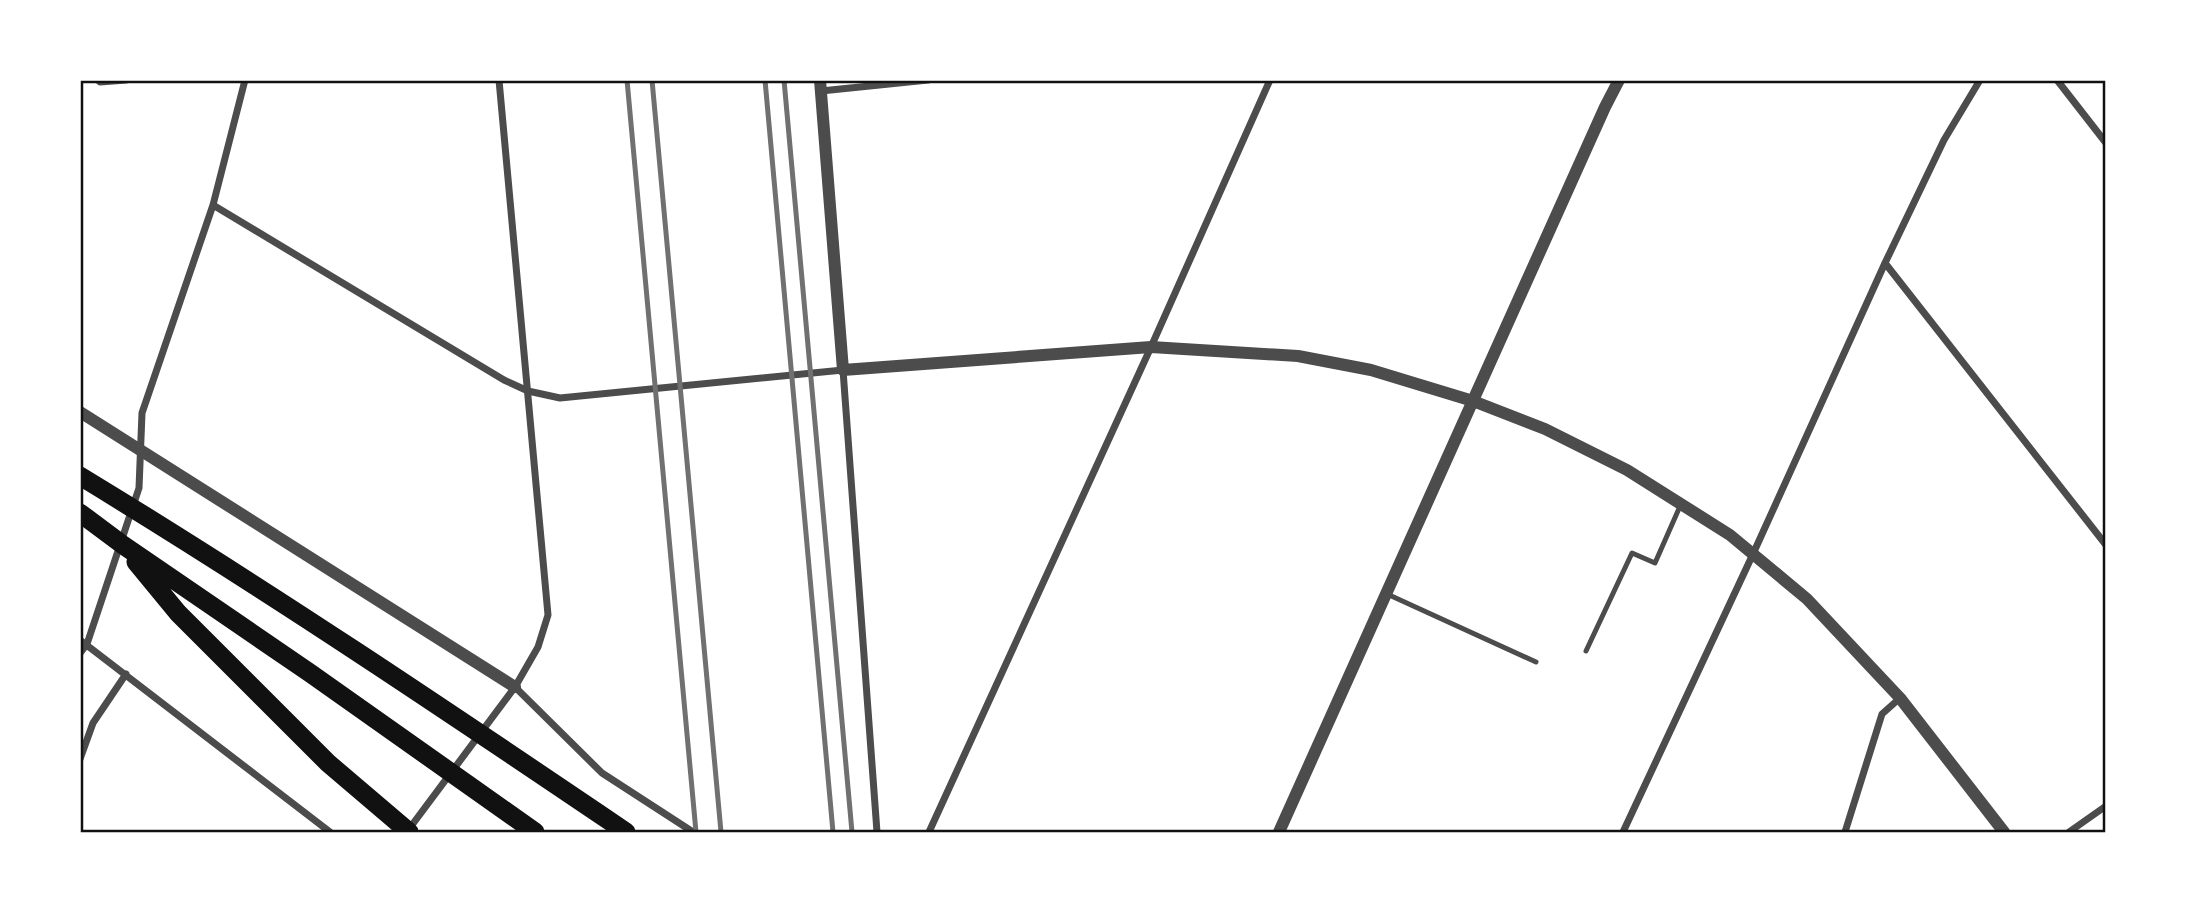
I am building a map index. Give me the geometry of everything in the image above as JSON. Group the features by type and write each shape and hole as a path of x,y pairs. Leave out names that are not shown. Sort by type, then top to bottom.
{"highway":[{"path":"80,476 468,725 626,832"},
{"path":"80,513 535,832"},
{"path":"122,545 178,613 328,763 407,832"}],"street":[{"path":"97,80 126,80"},
{"path":"80,653 139,488 142,414 213,205 245,80"},
{"path":"407,832 515,687 538,647 548,615 499,80"},
{"path":"877,832 820,85 928,80"},
{"path":"929,832 1151,348 1270,80"},
{"path":"1279,832 1619,80"},
{"path":"1623,832 1885,263 1944,140 1980,80"},
{"path":"2057,80 2105,143"},
{"path":"213,205 504,380 527,391 560,398 843,370 1151,348 1298,356 1371,370 1473,401 1557,435 1627,470 1730,535 1807,599 1900,698 2004,832"},
{"path":"1885,263 2105,545"},
{"path":"80,412 515,687 602,773 693,832"},
{"path":"83,642 330,832"},
{"path":"80,759 93,723 126,674"},
{"path":"1845,832 1882,714 1900,698"},
{"path":"2069,832 2105,806"}],"lane":[{"path":"1586,651 1632,553 1655,564 1682,504"},
{"path":"1387,594 1536,662"}],"railway":[{"path":"627,80 696,832"},
{"path":"652,80 721,832"},
{"path":"765,80 833,832"},
{"path":"784,80 852,832"}]}
